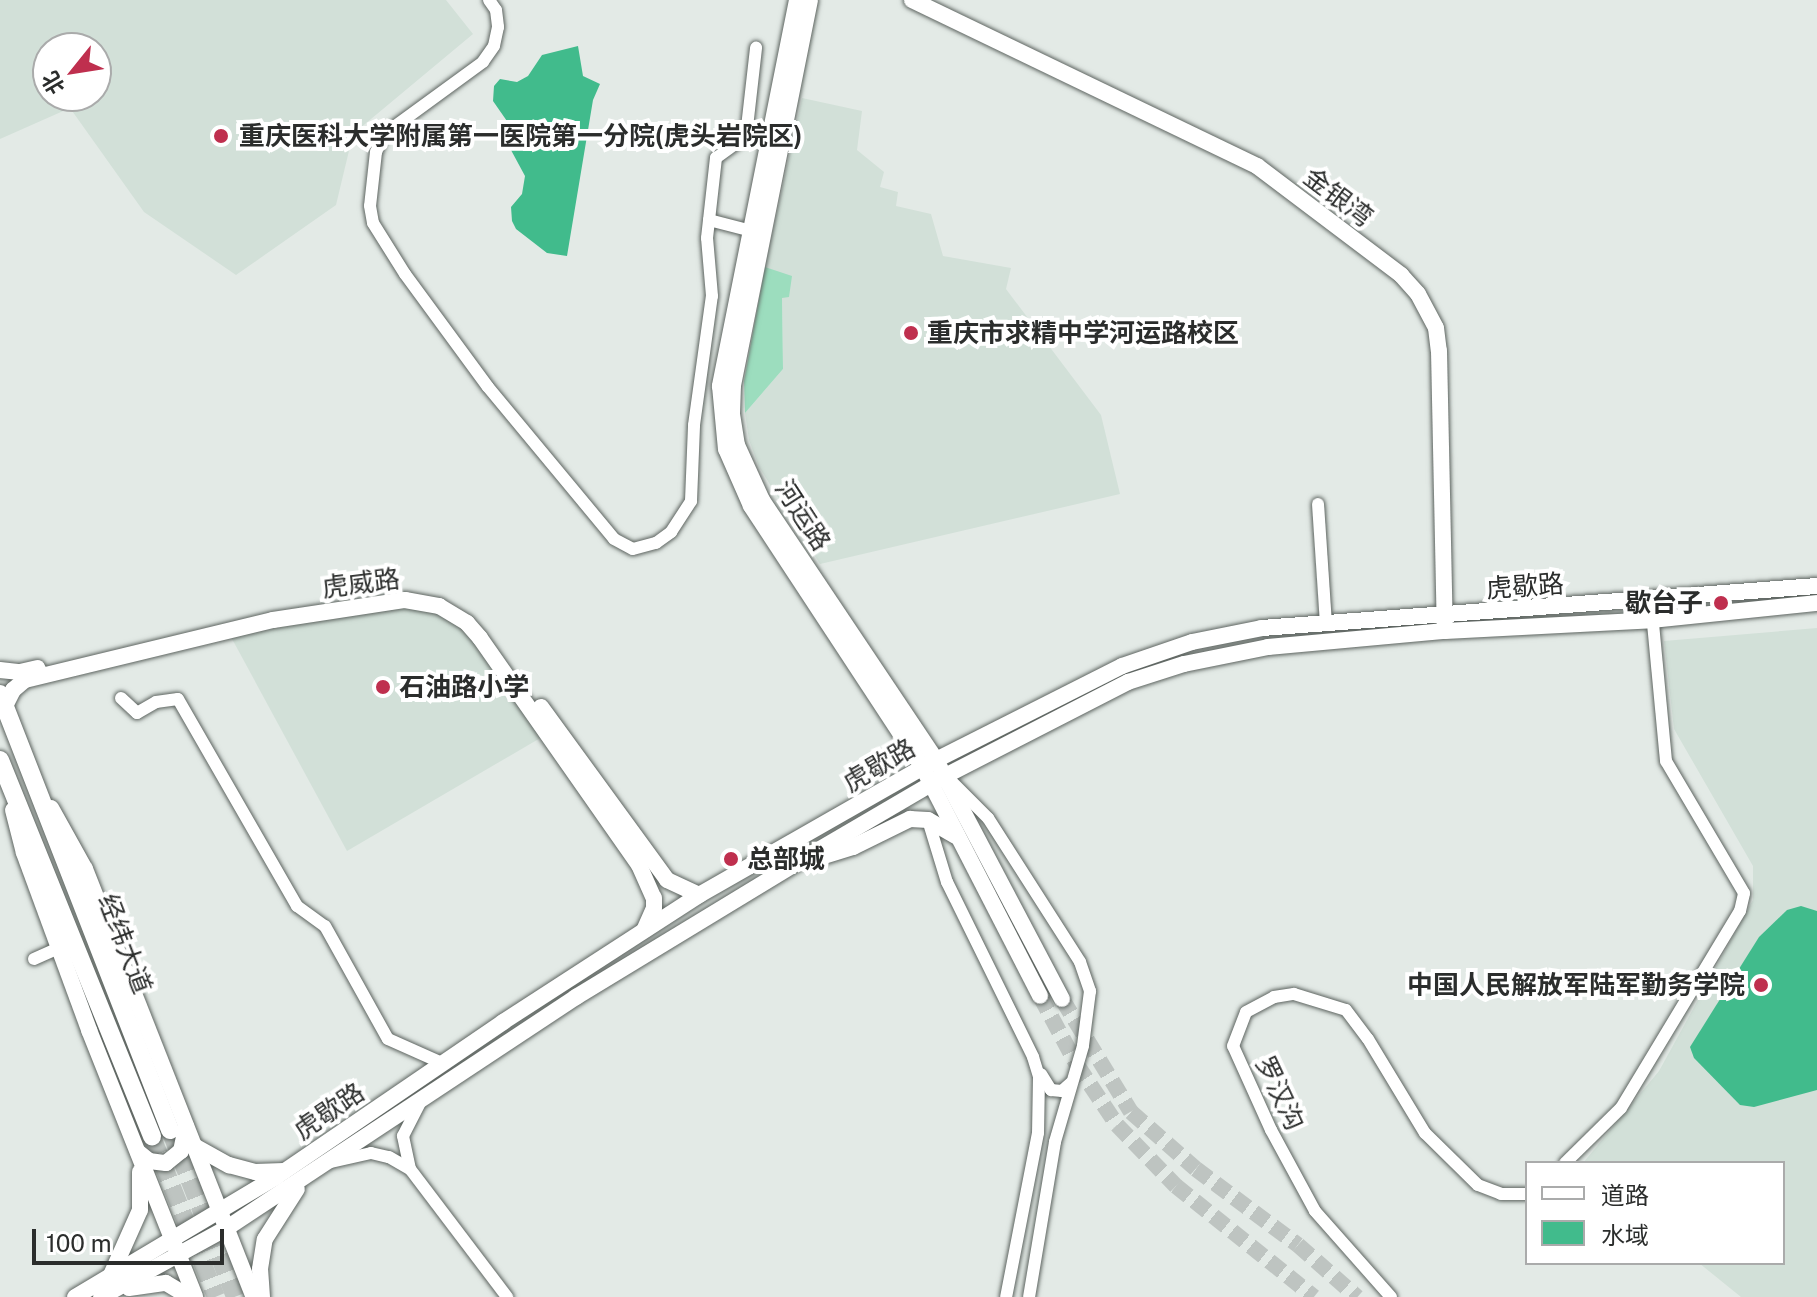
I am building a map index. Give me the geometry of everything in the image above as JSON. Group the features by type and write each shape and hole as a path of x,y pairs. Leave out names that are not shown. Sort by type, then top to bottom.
{"main road":[{"name":"河运路","path":"797,0 748,230 720,386 726,449 751,506 930,764"},
{"name":"河运路","path":"810,0 733,385 732,414 737,445 762,500 930,764 1062,999"},
{"name":"金银湾","path":"912,0 1257,166 1401,275 1418,294 1436,328 1439,351 1445,623"},
{"name":"虎歇路","path":"75,1297 111,1275 175,1246 227,1228 576,997 796,863 938,780 1128,682 1184,664 1268,647 1445,623 1817,586"},
{"name":"虎威路","path":"0,670 20,672 261,612 403,591 443,599 466,611 487,632 667,880 688,893 699,895"},
{"name":"虎威路","path":"2,700 25,680 273,620 405,600 439,606 467,623 480,638 639,865 654,898 654,908 644,930"},
{"name":"虎歇路","path":"102,1296 221,1211 699,895 930,764 1122,666 1226,634 1326,624 1652,620 1817,603"},
{"name":"经纬大道","path":"2,700 178,1128"},
{"path":"2,765 24,853 192,1297"},
{"path":"2,765 152,1137"},
{"name":"河运路","path":"938,780 959,839 1040,996"},
{"path":"796,863 841,851 910,819 928,820 959,839"},
{"path":"137,1151 149,1161 166,1163 181,1151 178,1128"},
{"path":"178,1128 196,1147 229,1165 255,1172 285,1171"},
{"path":"196,1147 254,1297"},
{"path":"111,1275 140,1210 137,1151"},
{"path":"262,1297 260,1269 265,1239 270,1226 303,1180"},
{"path":"102,1296 161,1282 179,1288 192,1297"}],"street":[{"path":"489,0 496,10 498,27 494,46 483,62 383,135 376,152 370,206 373,223 405,274 488,387 614,539 633,549 656,543 671,532 691,501 694,425 712,296 709,220 716,158 746,136 756,48"},
{"path":"709,220 748,230"},
{"path":"1318,504 1326,624"},
{"path":"1567,1161 1621,1108 1740,911 1744,893 1666,761 1651,601"},
{"path":"121,698 137,713 156,702 178,699 297,906 325,926 388,1039 442,1063"},
{"path":"938,780 988,818 1087,977 1091,1008 1055,1142 1029,1297"},
{"path":"928,820 947,882 1051,1090 1062,1091 1072,1082"},
{"path":"34,959 59,948"},
{"name":"罗汉沟","path":"1391,1297 1315,1211 1271,1130 1233,1046 1246,1012 1274,997 1294,994 1346,1010 1368,1039 1425,1133 1478,1185 1501,1194 1525,1194"},
{"path":"1006,1297 1041,1116 1039,1077 1033,1057"},
{"path":"410,1169 403,1136 406,1124 422,1098"},
{"path":"328,1163 371,1153 389,1157 410,1169 507,1297"}],"shaded area":[{"name":"重庆医科大学附属第一医院第一分院(虎头岩院区)","path":"0,0 446,0 473,34 353,134 336,205 236,275 144,212 73,112 112,112 112,32 32,32 32,112 61,112 0,139"},
{"name":"重庆市求精中学河运路校区","path":"802,98 862,111 857,150 884,172 880,187 898,192 896,206 931,214 943,256 1011,268 1006,289 1101,415 1120,494 820,564 759,467 749,440 745,413 783,369 782,298 791,277 765,267"},
{"path":"765,267 792,276 789,297 782,298 783,369 745,413 744,381"},
{"name":"石油路小学","path":"397,605 441,612 474,637 542,737 347,851 231,637"},
{"name":"中国人民解放军陆军勤务学院","path":"1817,628 1817,1297 1741,1297 1701,1265 1785,1265 1785,1161 1585,1161 1659,1071 1753,900 1753,866 1674,729 1664,641"}],"water":[{"path":"578,46 583,76 600,84 593,100 567,256 547,253 516,229 512,221 511,207 522,194 525,176 505,139 509,124 493,101 494,86 500,79 517,82 528,76 542,55"},
{"path":"1801,906 1817,911 1817,1090 1754,1107 1740,1105 1694,1058 1690,1047 1759,937 1787,910"}],"tunnel":[{"path":"1040,996 1077,1065 1117,1125 1176,1186 1314,1297"},
{"path":"1062,999 1131,1112 1196,1169 1298,1245 1357,1297"},
{"path":"170,1130 235,1297"},
{"path":"152,1137 216,1297"}],"place":[{"name":"重庆医科大学附属第一医院第一分院(虎头岩院区)","path":"221,136"},
{"name":"重庆市求精中学河运路校区","path":"911,333"},
{"name":"歇台子","path":"1721,603"},
{"name":"石油路小学","path":"383,687"},
{"name":"总部城","path":"731,859"},
{"name":"中国人民解放军陆军勤务学院","path":"1761,985"}]}
